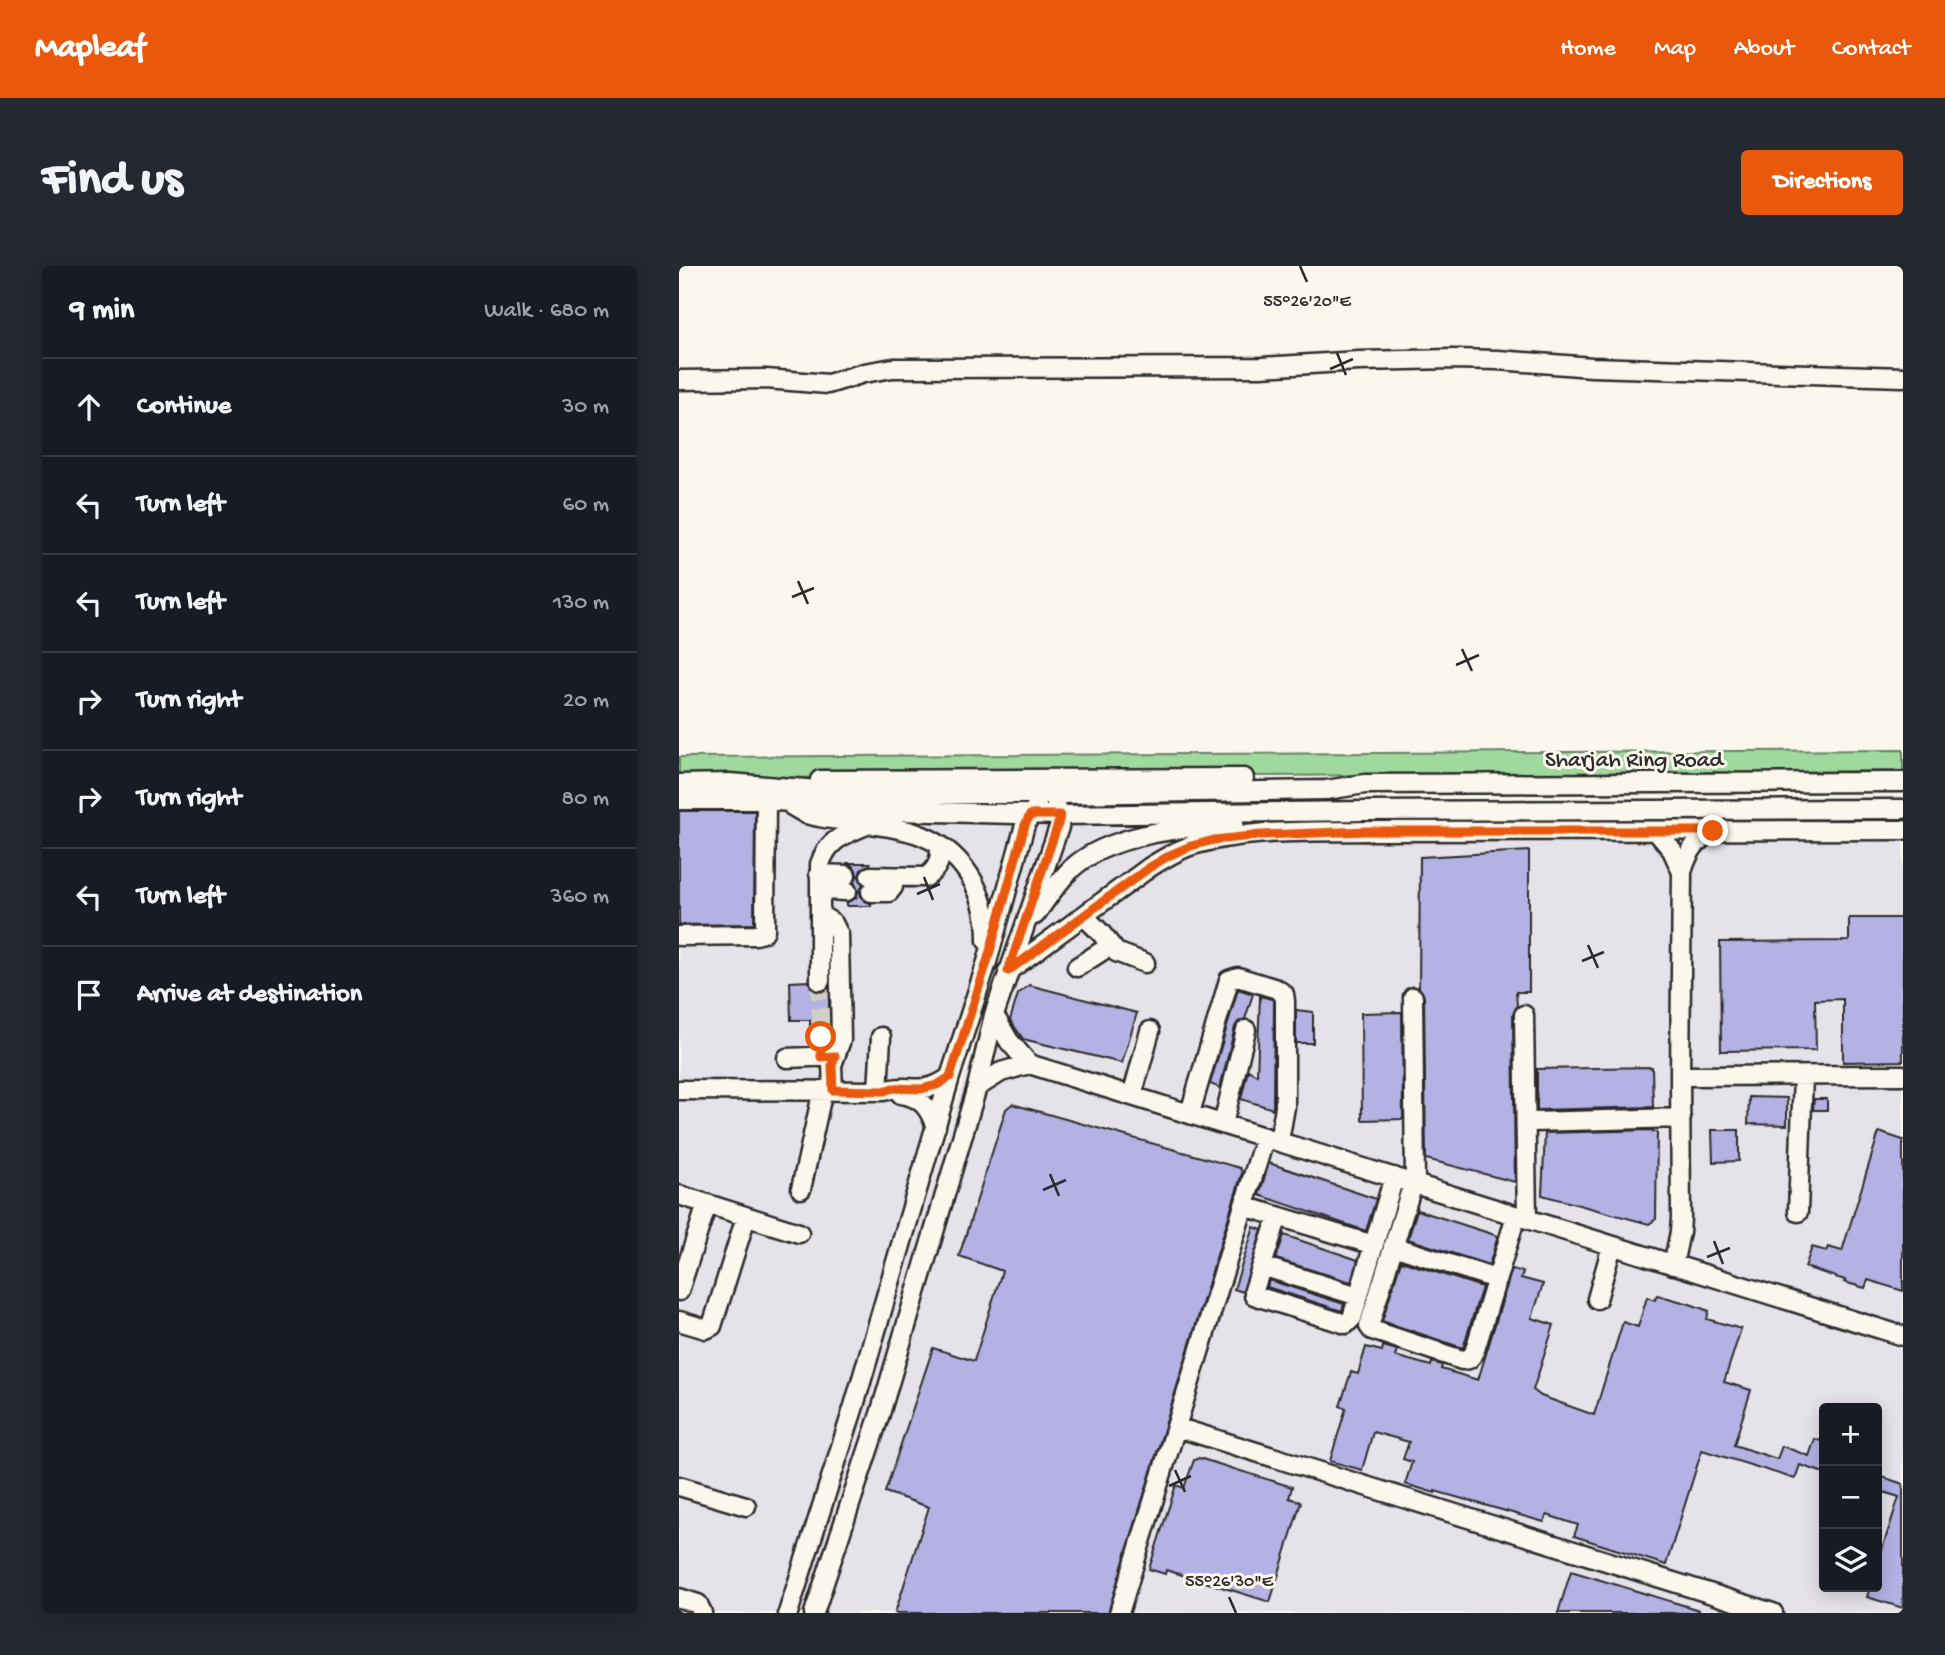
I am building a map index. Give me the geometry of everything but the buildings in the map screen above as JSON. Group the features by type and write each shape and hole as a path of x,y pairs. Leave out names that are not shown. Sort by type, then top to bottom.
{"street":[{"path":"679,380 767,379 816,384 841,381 893,368 1261,367 1452,359 1592,367 1903,377"},
{"path":"679,784 810,780 1233,778 1340,778 1365,783"},
{"name":"Sharjah Ring Road","path":"1365,783 1903,782"},
{"path":"729,783 871,794 1050,795 1326,790 1365,783"},
{"path":"788,1613 850,1420 950,1077 987,962 1025,825 1030,815 1050,795"},
{"path":"814,1613 880,1414 977,1087 994,1015 1059,827 1060,815 1050,795"},
{"path":"679,800 775,800 881,810 1030,815 1903,810"},
{"path":"775,800 806,814 914,833 939,845 963,865 976,884 987,926 987,962"},
{"path":"679,936 756,935 765,930 775,800"},
{"path":"1017,949 1052,889 1091,854 1110,845 1155,834 1214,825 1330,818 1366,811"},
{"path":"821,981 819,882 822,856 832,842 866,825"},
{"path":"1008,971 1150,867 1191,846 1225,838 1367,831 1903,830"},
{"path":"1656,831 1672,850 1682,872"},
{"path":"1673,1265 1681,1217 1682,872 1686,857 1693,846 1713,831"},
{"path":"871,884 889,892 893,887 893,877 922,878 932,873 941,858 939,845"},
{"path":"819,882 846,883"},
{"path":"787,1058 828,1056 841,1040 839,935 833,923 820,915"},
{"path":"1084,916 1118,954 1145,963"},
{"path":"1077,967 1110,946"},
{"path":"1119,1613 1244,1206 1285,1107 1284,994 1277,989 1238,977 1229,980 1187,1112"},
{"path":"1413,997 1414,1184 1369,1324 1370,1328 1462,1360 1469,1359 1473,1353 1496,1279 1521,1217 1524,1015"},
{"path":"1187,1112 1212,1006"},
{"path":"994,1015 1009,1041 1029,1064 1903,1336"},
{"path":"1223,1124 1246,1030"},
{"path":"1132,1096 1150,1031"},
{"path":"801,1189 828,1090 832,1065 821,1037"},
{"path":"881,1037 881,1091"},
{"path":"977,1087 1001,1072 1029,1064"},
{"path":"1680,1076 1903,1075"},
{"path":"1798,1212 1804,1076"},
{"path":"881,1091 893,1088 929,1088 950,1077"},
{"path":"679,1090 881,1091 918,1099 927,1108 936,1127"},
{"path":"1532,1122 1681,1118"},
{"path":"1278,1216 1254,1295 1346,1324 1352,1318 1394,1177"},
{"path":"679,1195 799,1233"},
{"path":"679,1291 707,1204"},
{"path":"1244,1206 1374,1245"},
{"path":"679,1321 706,1329 712,1326 746,1217"},
{"path":"1393,1246 1496,1279"},
{"path":"1597,1299 1612,1246"},
{"path":"1262,1266 1358,1296"},
{"path":"1176,1427 1773,1613"},
{"path":"679,1486 745,1506"},
{"path":"821,1592 829,1613"},
{"path":"679,1598 698,1604 702,1613"}],"shaded area":[{"path":"1903,796 1903,1613 800,1613 1026,878 787,1613 679,1613 679,808 1049,807"}],"green space":[{"path":"1903,750 1903,771 679,778 679,757"}],"tunnel":[{"path":"820,981 821,1037"}],"route":[{"path":"821,1037 821,1057 835,1056 832,1065 833,1090 921,1089 937,1085 950,1077 1030,815 1060,815 1059,827 1008,971 1150,867 1191,846 1214,840 1285,833 1367,831 1713,831"}]}
